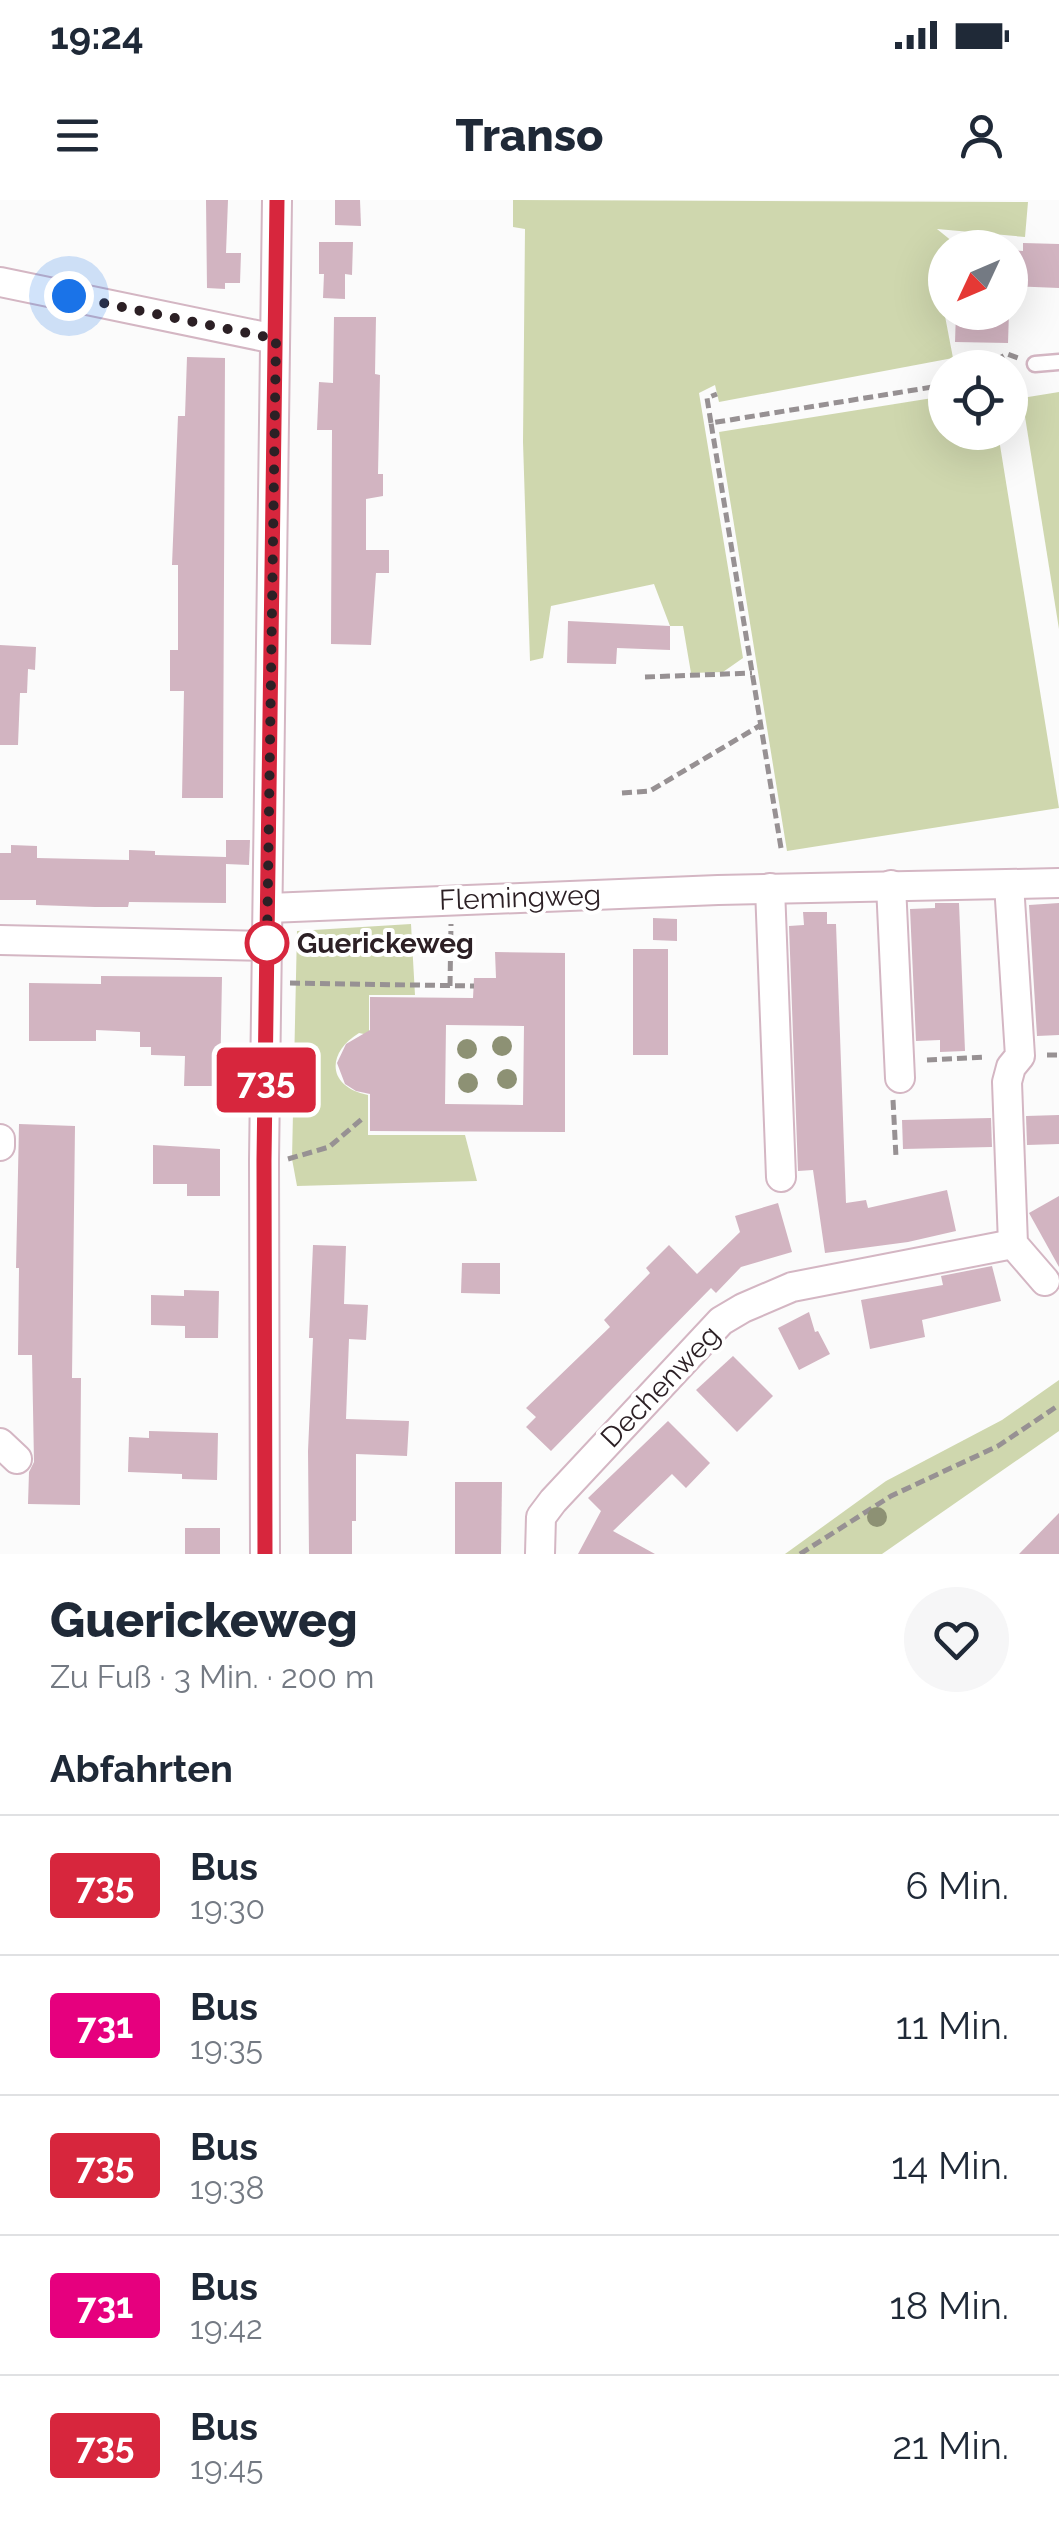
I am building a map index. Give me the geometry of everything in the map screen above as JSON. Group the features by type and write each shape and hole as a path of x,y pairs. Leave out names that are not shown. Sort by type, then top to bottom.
{"street":[{"path":"265,1554 264,1160 277,200"},
{"path":"0,282 276,339"},
{"name":"Flemingweg","path":"270,908 770,888 1059,883"},
{"path":"1009,884 1020,1056 1011,1067 1007,1082 1013,1244 1044,1282"},
{"path":"891,885 900,1078"},
{"path":"770,888 781,1177"},
{"path":"0,940 267,946"},
{"path":"0,1138 0,1146"},
{"name":"Dechenweg","path":"540,1554 541,1517 552,1500 721,1321 792,1287 1013,1244"}],"lane":[{"path":"1035,364 1059,362"}],"path":[{"path":"1028,362 1035,364"},
{"path":"711,424 928,388"},
{"path":"717,394 707,398 781,848"},
{"path":"645,676 752,674"},
{"path":"622,792 650,792 761,725"},
{"path":"450,986 452,900"},
{"path":"268,982 474,986"},
{"path":"934,1060 989,1057"},
{"path":"896,1157 892,1086 900,1078"},
{"path":"264,1160 292,1159 329,1147 363,1118"},
{"path":"800,1554 891,1496 998,1446 1059,1405"}],"green space":[{"path":"513,200 1028,202 1026,230 928,230 928,330 948,330 951,350 928,350 928,363 719,402 715,385 699,393 743,658 723,672 691,673 683,626 670,626 654,584 551,606 543,658 530,661 523,442 525,229 513,227"},
{"path":"1059,392 1059,629 1028,435 1028,397"},
{"path":"928,399 928,450 1001,450 1059,808 787,851 719,432"},
{"path":"411,924 415,995 369,995 369,1035 359,1033 341,1050 338,1077 354,1091 368,1095 368,1135 465,1135 477,1181 297,1186 292,1159 297,931"},
{"path":"1059,1380 1059,1431 882,1554 785,1554 886,1481 1002,1420"}],"building":[{"path":"206,200 228,200 226,253 241,253 240,283 225,283 225,289 207,288"},
{"path":"335,200 360,200 361,226 335,225"},
{"path":"319,242 353,242 352,275 345,274 345,299 323,298"},
{"path":"1028,243 1059,244 1059,288 1028,287"},
{"path":"334,317 376,317 375,374 380,375 378,474 383,474 383,496 366,499 366,550 389,550 389,573 376,573 371,645 331,644 332,430 317,430 319,382 333,383"},
{"path":"955,330 1008,330 1008,343 955,342"},
{"path":"187,357 225,358 223,798 182,798 184,691 170,691 170,650 178,650 178,565 172,565 178,416 185,416"},
{"path":"568,621 670,626 670,650 617,648 616,664 567,663"},
{"path":"0,645 36,647 35,670 28,669 27,693 20,693 18,745 0,745"},
{"path":"226,840 250,840 249,865 226,864"},
{"path":"11,845 37,846 37,858 129,860 129,850 155,851 155,855 226,857 226,903 129,902 128,907 95,907 0,900 0,853 11,853"},
{"path":"935,903 959,903 965,1051 940,1052 940,1040 916,1041 910,909 935,908"},
{"path":"1059,903 1059,1035 1037,1036 1029,905"},
{"path":"803,912 827,912 827,924 836,924 846,1203 866,1200 868,1208 947,1190 956,1231 825,1253 813,1170 798,1171 789,926 804,925"},
{"path":"653,918 677,919 677,941 653,940"},
{"path":"633,949 668,949 668,1055 633,1055"},
{"path":"495,952 565,953 565,1132 370,1131 370,1094 345,1084 337,1063 346,1044 370,1030 370,997 473,998 474,978 496,978","holes":["446,1025 524,1026 523,1105 445,1104"]},
{"path":"101,976 222,977 220,1086 184,1086 185,1056 151,1055 151,1047 140,1047 140,1032 96,1030 96,1041 29,1041 29,983 101,984"},
{"path":"1059,1115 1059,1144 1027,1145 1026,1116"},
{"path":"991,1118 992,1147 903,1149 902,1120"},
{"path":"19,1124 75,1126 72,1378 81,1378 80,1505 28,1504 29,1472 34,1462 32,1355 18,1355"},
{"path":"153,1145 220,1149 220,1196 187,1196 187,1184 153,1184"},
{"path":"1059,1196 1059,1267 1029,1213"},
{"path":"778,1203 792,1252 741,1267 716,1293 711,1288 551,1451 526,1427 536,1417 526,1408 610,1327 604,1320 650,1273 646,1268 669,1245 697,1274 740,1232 735,1216"},
{"path":"313,1245 346,1246 344,1304 368,1305 366,1340 349,1339 346,1419 409,1421 407,1456 356,1454 352,1554 309,1554"},
{"path":"462,1263 500,1263 500,1294 461,1293"},
{"path":"992,1266 1001,1301 922,1320 925,1337 870,1349 861,1300 943,1285 941,1276"},
{"path":"184,1290 219,1291 218,1338 185,1338 185,1326 151,1325 151,1295 184,1296"},
{"path":"809,1312 815,1332 818,1331 830,1354 799,1370 778,1328"},
{"path":"733,1356 773,1396 737,1432 696,1390"},
{"path":"668,1421 710,1463 686,1488 672,1474 613,1531 655,1554 578,1554 601,1511 588,1498"},
{"path":"149,1431 218,1433 217,1480 128,1472 129,1437 149,1438"},
{"path":"455,1482 502,1482 501,1554 455,1554"},
{"path":"1059,1513 1059,1554 1019,1554"},
{"path":"185,1528 220,1528 220,1554 185,1554"}],"bus line":[{"name":"735","path":"265,1554 264,1160 277,200"}],"place":[{"name":"Guerickeweg","path":"267,943"}],"route":[{"path":"69,296 276,339 267,943"}]}
